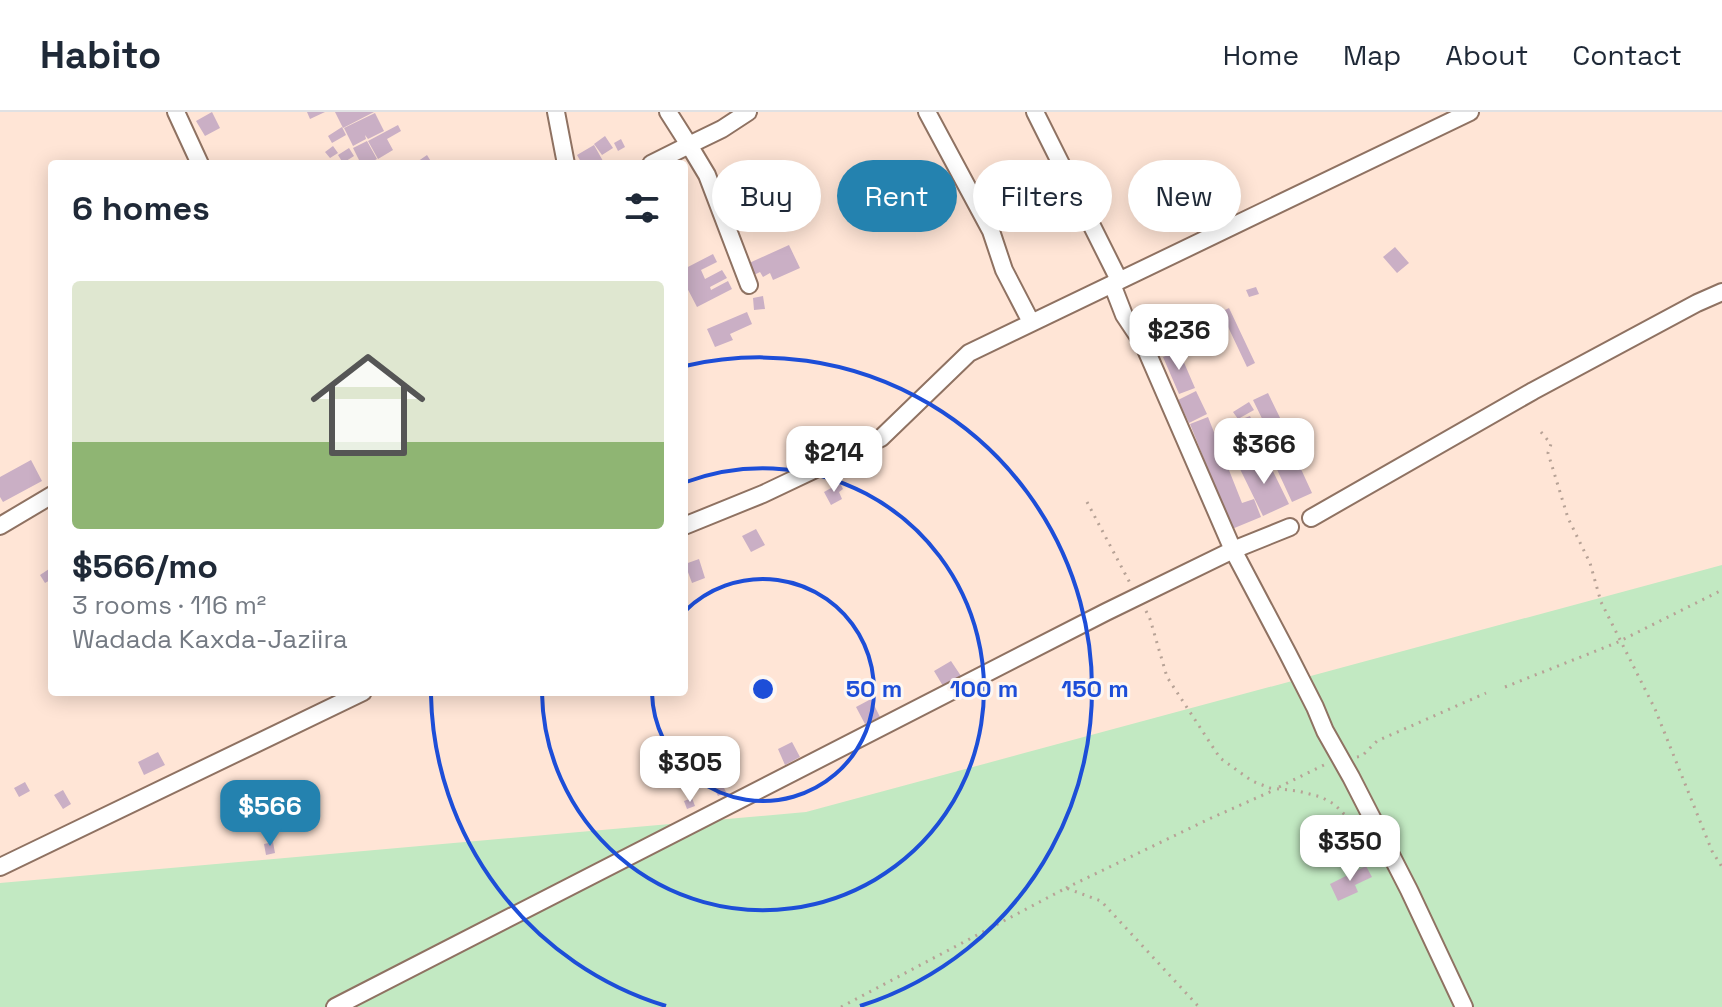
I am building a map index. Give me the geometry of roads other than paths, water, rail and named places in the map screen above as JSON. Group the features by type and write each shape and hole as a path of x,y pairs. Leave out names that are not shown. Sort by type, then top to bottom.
{"street":[{"path":"176,112 198,160"},
{"path":"556,112 565,160"},
{"path":"668,112 707,175 749,285"},
{"path":"659,160 722,129 748,112"},
{"path":"927,112 991,231 1004,270 1031,322"},
{"path":"1035,112 1115,282 1124,315 1144,345 1233,550 1391,855 1464,1007"},
{"path":"688,524 763,494 881,438 969,353 1470,112"},
{"path":"1311,518 1533,391 1722,292"},
{"path":"0,526 48,497"},
{"path":"335,1007 1138,597 1233,550 1290,527"},
{"path":"0,867 355,696"}]}
